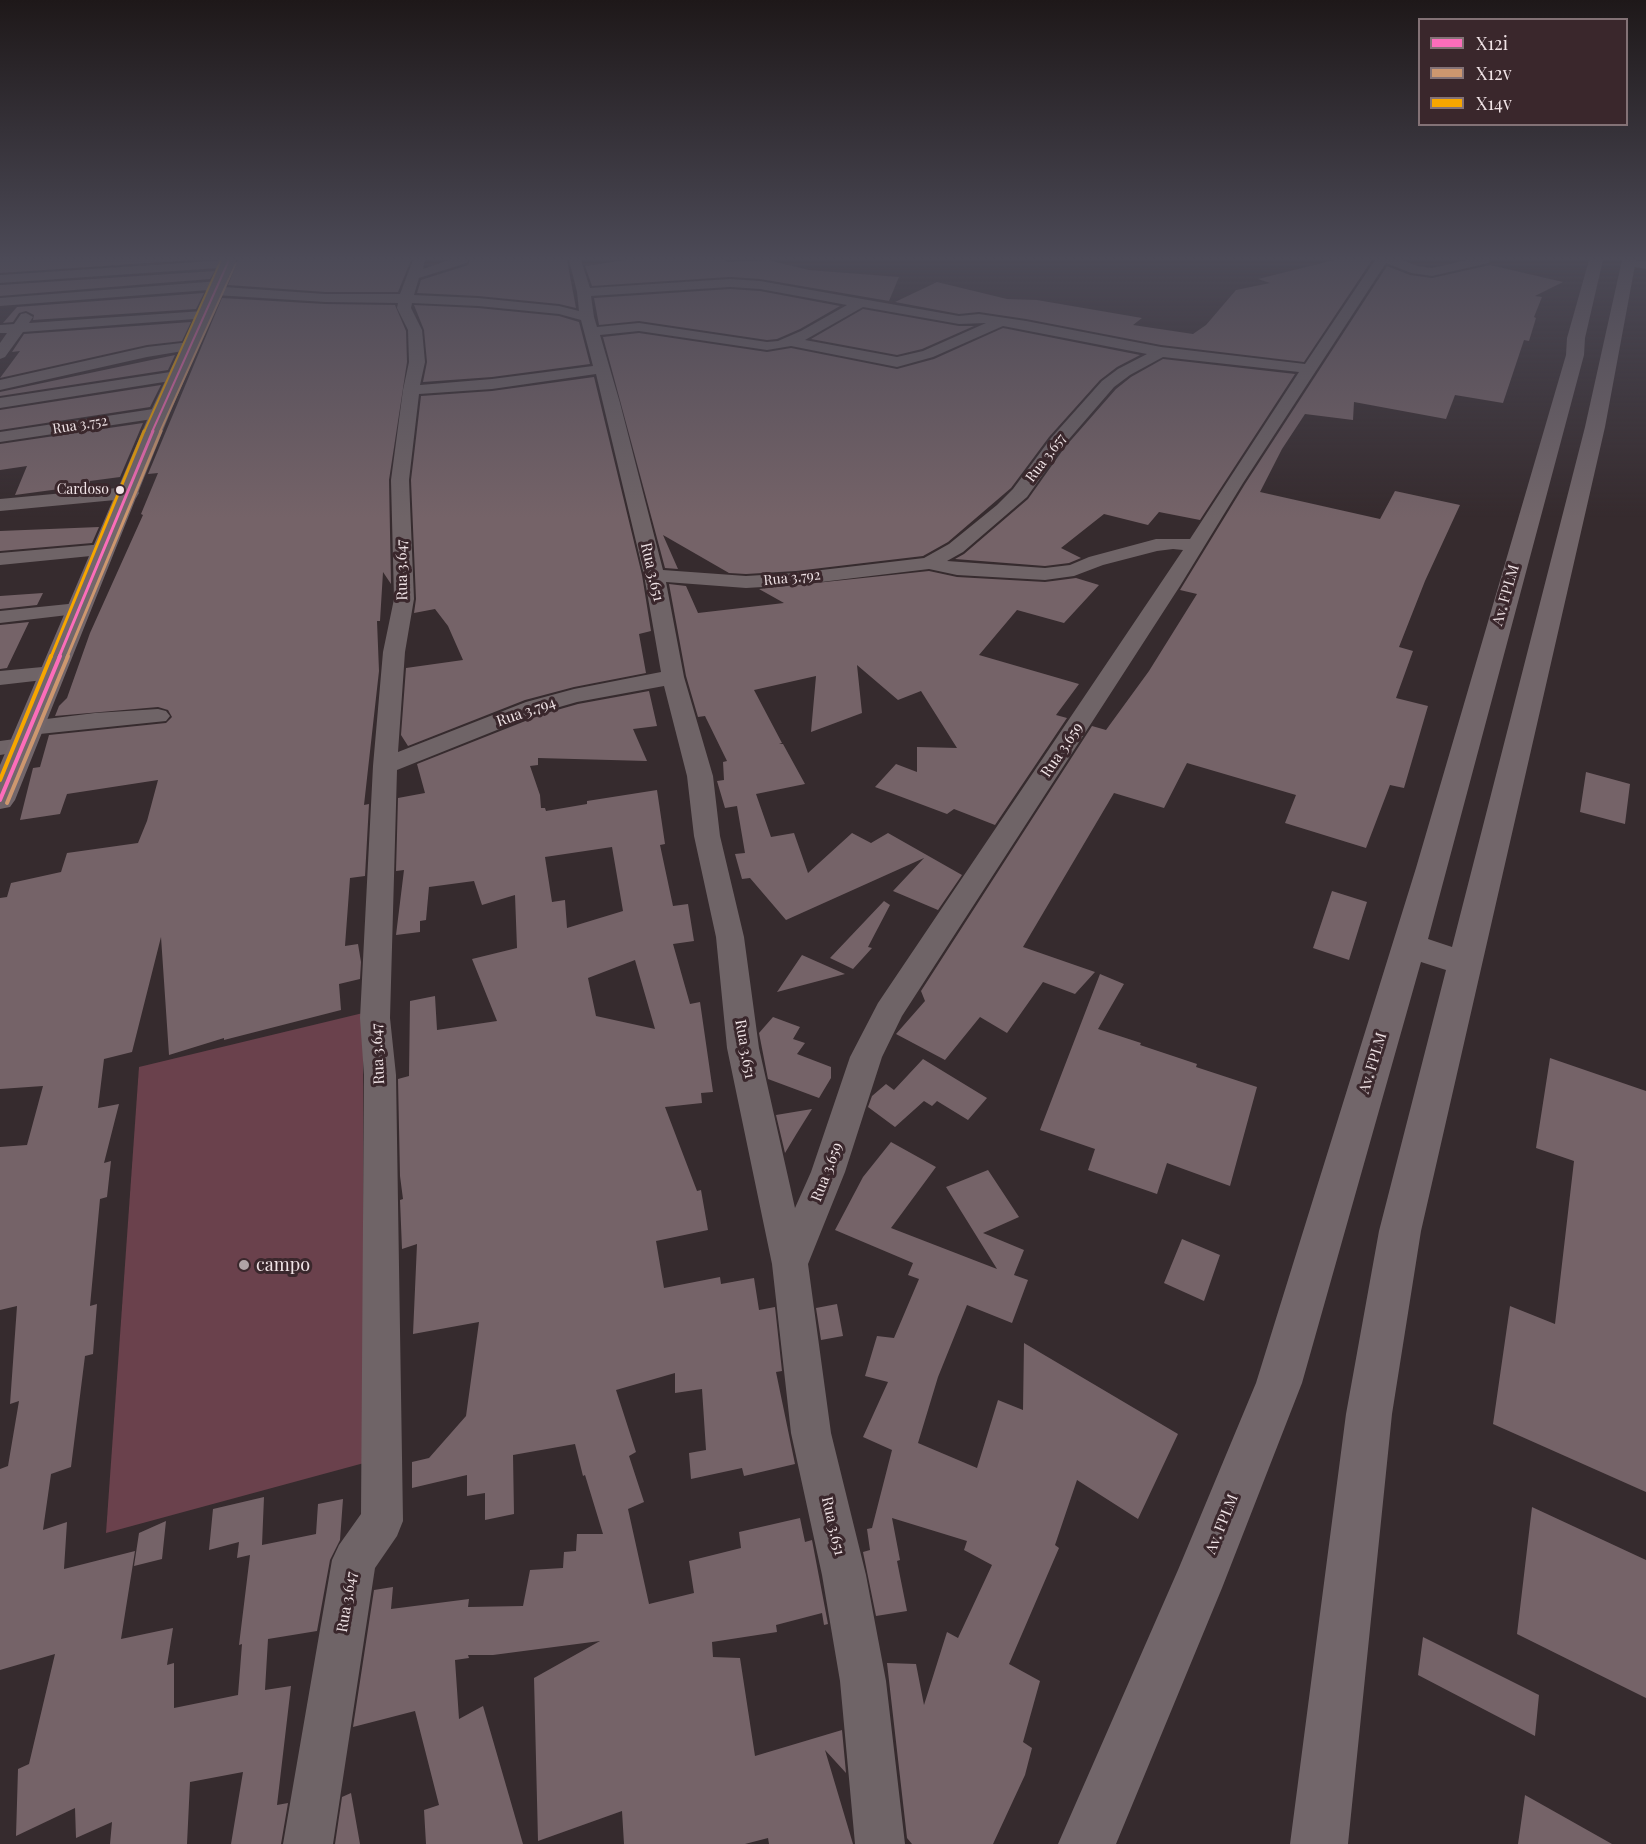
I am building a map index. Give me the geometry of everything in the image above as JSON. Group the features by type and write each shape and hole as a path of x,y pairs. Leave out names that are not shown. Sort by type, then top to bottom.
{"main road":[{"path":"0,800 17,740 53,673 190,346"},
{"name":"Av. FPLM","path":"1087,1844 1196,1588 1279,1383 1409,945 1563,399 1586,346"},
{"name":"Av. FPLM","path":"1319,1844 1369,1414 1400,1231 1595,428 1609,346"},
{"path":"1409,945 1465,964"}],"street":[{"path":"0,385 147,352 190,346"},
{"name":"Rua 3.647","path":"308,1844 354,1560 382,1521 380,1076 375,1018 385,766 394,649 404,599 400,480 411,390 417,362 416,346"},
{"name":"Rua 3.651","path":"596,346 654,575 673,677 700,776 707,836 730,937 743,1048 790,1264 811,1433 844,1575 862,1681 880,1844"},
{"path":"815,346 897,362 928,354 946,346"},
{"path":"1130,346 1161,352 1311,369"},
{"name":"Rua 3.659","path":"790,1264 828,1172 866,1057 889,1011 1326,346"},
{"name":"Rua 3.657","path":"929,563 951,552 1020,493 1057,442 1108,384 1124,372 1161,352"},
{"path":"411,390 492,384 602,369"},
{"path":"0,403 177,376"},
{"name":"Rua 3.752","path":"0,437 160,413"},
{"path":"0,505 128,493"},
{"path":"929,563 957,569 1053,574 1074,570 1096,561 1156,545 1173,543 1196,545"},
{"path":"0,560 104,550"},
{"name":"Rua 3.792","path":"654,575 746,582 796,579 929,563"},
{"path":"0,617 78,609"},
{"path":"0,678 53,673"},
{"name":"Rua 3.794","path":"385,766 534,707 574,696 673,677"},
{"path":"17,740 95,720 158,716"}],"shaded area":[{"name":"campo","path":"363,1013 364,1463 106,1533 139,1067"}],"building":[{"path":"16,346 142,346 0,378 20,351 12,352"},
{"path":"202,346 406,346 407,362 389,480 391,584 383,572 380,621 377,621 379,671 364,805 369,804 365,876 350,878 345,946 358,944 361,962 360,979 339,984 341,1010 224,1040 224,1038 169,1055 161,937 132,1052 104,1059 98,1108 119,1104 104,1163 111,1161 107,1197 100,1199 90,1306 97,1304 93,1354 85,1356 71,1467 51,1474 43,1530 67,1522 64,1569 135,1551 121,1639 173,1628 167,1665 174,1663 174,1708 238,1695 242,1644 239,1645 250,1555 237,1558 239,1542 209,1550 213,1509 264,1497 262,1545 316,1534 318,1504 343,1499 340,1540 330,1560 317,1631 268,1639 265,1690 291,1686 277,1805 288,1803 281,1844 231,1844 243,1772 190,1782 187,1844 110,1844 112,1822 76,1838 75,1808 16,1836 18,1769 29,1764 55,1654 0,1670 0,1469 8,1466 19,1401 10,1404 17,1306 0,1310 0,1147 27,1145 43,1086 0,1089 0,898 7,897 11,883 61,872 67,853 138,843 147,821 158,780 67,794 60,814 20,820 33,768 40,767 49,735 166,723 172,717 168,710 158,707 55,716 59,706 67,698 90,633 143,515 141,514 158,473 148,474"},
{"path":"426,346 585,346 590,364 492,377 423,382 427,362"},
{"path":"605,346 727,346 767,352 791,348 897,369 934,359 963,346 1095,346 1140,355 1117,367 1100,380 1049,437 1011,488 948,542 923,556 796,571 729,573 663,535 678,569 665,568"},
{"path":"849,346 929,346 897,355"},
{"path":"1170,346 1315,346 1304,362"},
{"path":"1335,346 1522,346 1503,403 1455,395 1446,419 1354,402 1353,420 1305,414 1282,449 1260,492 1380,519 1395,491 1460,505 1425,581 1399,647 1413,651 1396,698 1428,706 1404,788 1390,785 1366,848 1285,823 1296,795 1187,763 1164,808 1114,793 1023,947 1095,972 1075,994 1043,982 1007,1033 980,1017 945,1060 896,1034 925,1001 921,991 1092,726 1106,730 1149,671 1197,594 1180,590 1245,484"},
{"path":"175,355 168,370 0,396 0,392"},
{"path":"1163,359 1295,374 1200,520 1159,512 1148,525 1104,514 1061,548 1081,558 1069,563 1045,566 955,559 964,554 1028,499 1065,447 1116,389 1131,377"},
{"path":"594,377 642,575 651,631 639,634 646,673 574,687 525,700 408,746 401,735 406,668 463,660 448,626 435,609 414,613 416,599 411,480 421,396 492,391"},
{"path":"161,385 150,407 0,430 0,410"},
{"path":"143,423 120,477 90,481 89,485 15,495 27,466 0,470 0,444"},
{"path":"99,527 92,543 0,551 0,531"},
{"path":"929,571 957,577 1045,582 1076,578 1099,585 1064,623 1017,610 979,655 1079,684 1056,715 1067,718 995,825 954,809 947,814 875,787 896,764 917,772 917,747 957,748 921,691 898,700 857,665 862,713 811,732 816,676 754,690 782,743 779,744 783,744 805,784 756,794 771,837 794,833 808,873 852,833 871,843 888,833 962,875 938,910 893,891 924,858 786,920 750,878 742,879 735,854 745,853 737,806 725,808 717,781 724,780 723,762 727,761 705,716 698,717 686,676 669,584 686,586 698,613 784,603 759,589"},
{"path":"43,593 37,605 0,609 0,596"},
{"path":"29,622 7,668 0,669 0,625"},
{"path":"649,691 657,726 633,729 647,761 538,758 538,765 530,766 540,795 541,808 545,808 546,811 587,804 587,801 657,790 665,844 660,845 673,906 688,904 694,941 673,944 690,1004 700,1002 713,1092 701,1093 702,1103 665,1107 697,1191 701,1190 708,1230 656,1241 664,1288 720,1277 721,1284 754,1278 759,1310 775,1307 782,1371 776,1372 795,1464 744,1476 742,1468 691,1479 689,1453 706,1450 702,1389 675,1393 675,1373 616,1390 636,1452 629,1456 644,1502 628,1509 649,1604 694,1593 689,1561 741,1548 739,1532 800,1518 805,1542 812,1540 828,1624 824,1625 822,1613 776,1625 777,1632 712,1642 713,1657 740,1658 755,1756 842,1730 846,1773 825,1750 853,1844 769,1844 768,1838 745,1844 624,1844 622,1811 538,1841 534,1678 600,1641 493,1655 468,1655 469,1658 455,1660 459,1719 483,1706 523,1844 426,1844 424,1810 439,1805 415,1711 353,1727 374,1590 393,1587 391,1609 469,1599 468,1607 523,1606 530,1570 563,1568 564,1552 576,1551 577,1534 603,1534 585,1475 583,1476 575,1444 513,1455 514,1514 485,1520 485,1493 467,1496 467,1475 412,1488 412,1462 429,1458 466,1416 479,1322 413,1334 417,1244 402,1249 400,1200 403,1199 400,1176 398,1079 409,1076 410,1001 435,996 437,1030 497,1021 472,959 517,948 515,895 482,905 474,881 429,887 426,920 420,921 420,932 396,935 404,870 396,871 398,798 425,793 417,764 543,714 578,704","holes":["612,847 623,911 567,928 565,900 552,902 545,857","635,960 655,1029 596,1016 588,978"]},
{"path":"1586,772 1630,784 1625,824 1580,812"},
{"path":"1332,891 1367,902 1349,960 1313,948"},
{"path":"884,901 890,905 868,947 872,948 853,969 830,958"},
{"path":"802,955 845,974 777,992"},
{"path":"1100,974 1124,984 1098,1029 1197,1064 1196,1067 1257,1087 1230,1186 1167,1163 1157,1194 1088,1170 1095,1149 1040,1130"},
{"path":"773,1017 800,1027 793,1039 805,1043 797,1054 831,1067 831,1078 819,1098 768,1079 759,1033"},
{"path":"1550,1058 1646,1091 1646,1492 1493,1424 1510,1306 1555,1324 1574,1161 1536,1148"},
{"path":"923,1059 987,1098 968,1120 937,1101 932,1106 924,1101 895,1127 868,1107 872,1096 886,1084 894,1090"},
{"path":"812,1109 797,1133 785,1153 776,1115"},
{"path":"891,1142 936,1167 891,1228 997,1269 946,1187 988,1170 1019,1217 983,1233 1024,1250 1014,1275 1028,1280 1012,1323 967,1305 938,1377 918,1443 977,1468 998,1400 1023,1410 1024,1343 1178,1434 1138,1519 1077,1480 1055,1545 1059,1548 1009,1664 1040,1681 1023,1742 1032,1748 1025,1775 993,1844 912,1844 907,1838 887,1663 916,1664 924,1705 947,1632 958,1638 992,1565 964,1550 967,1541 892,1518 900,1560 897,1561 907,1611 876,1616 863,1552 870,1550 867,1529 872,1528 892,1450 863,1437 888,1382 865,1376 877,1336 894,1338 919,1279 908,1275 913,1263 835,1230 863,1177"},
{"path":"1182,1239 1220,1255 1204,1301 1164,1283"},
{"path":"837,1304 843,1336 821,1340 816,1308"},
{"path":"1532,1507 1646,1560 1646,1698 1517,1634"},
{"path":"166,1521 162,1559 134,1566 139,1533"},
{"path":"1423,1637 1539,1695 1535,1736 1418,1675"},
{"path":"351,1793 360,1844 335,1844 342,1797"},
{"path":"1525,1795 1612,1844 1518,1844"}],"transit line":[{"name":"X14v","path":"0,780 153,410 182,346"},
{"name":"X12i","path":"0,800 160,413 190,346"},
{"name":"X12v","path":"7,803 167,416 199,346"}],"place":[{"name":"Cardoso","path":"120,490"},
{"name":"campo","path":"244,1265"}]}
